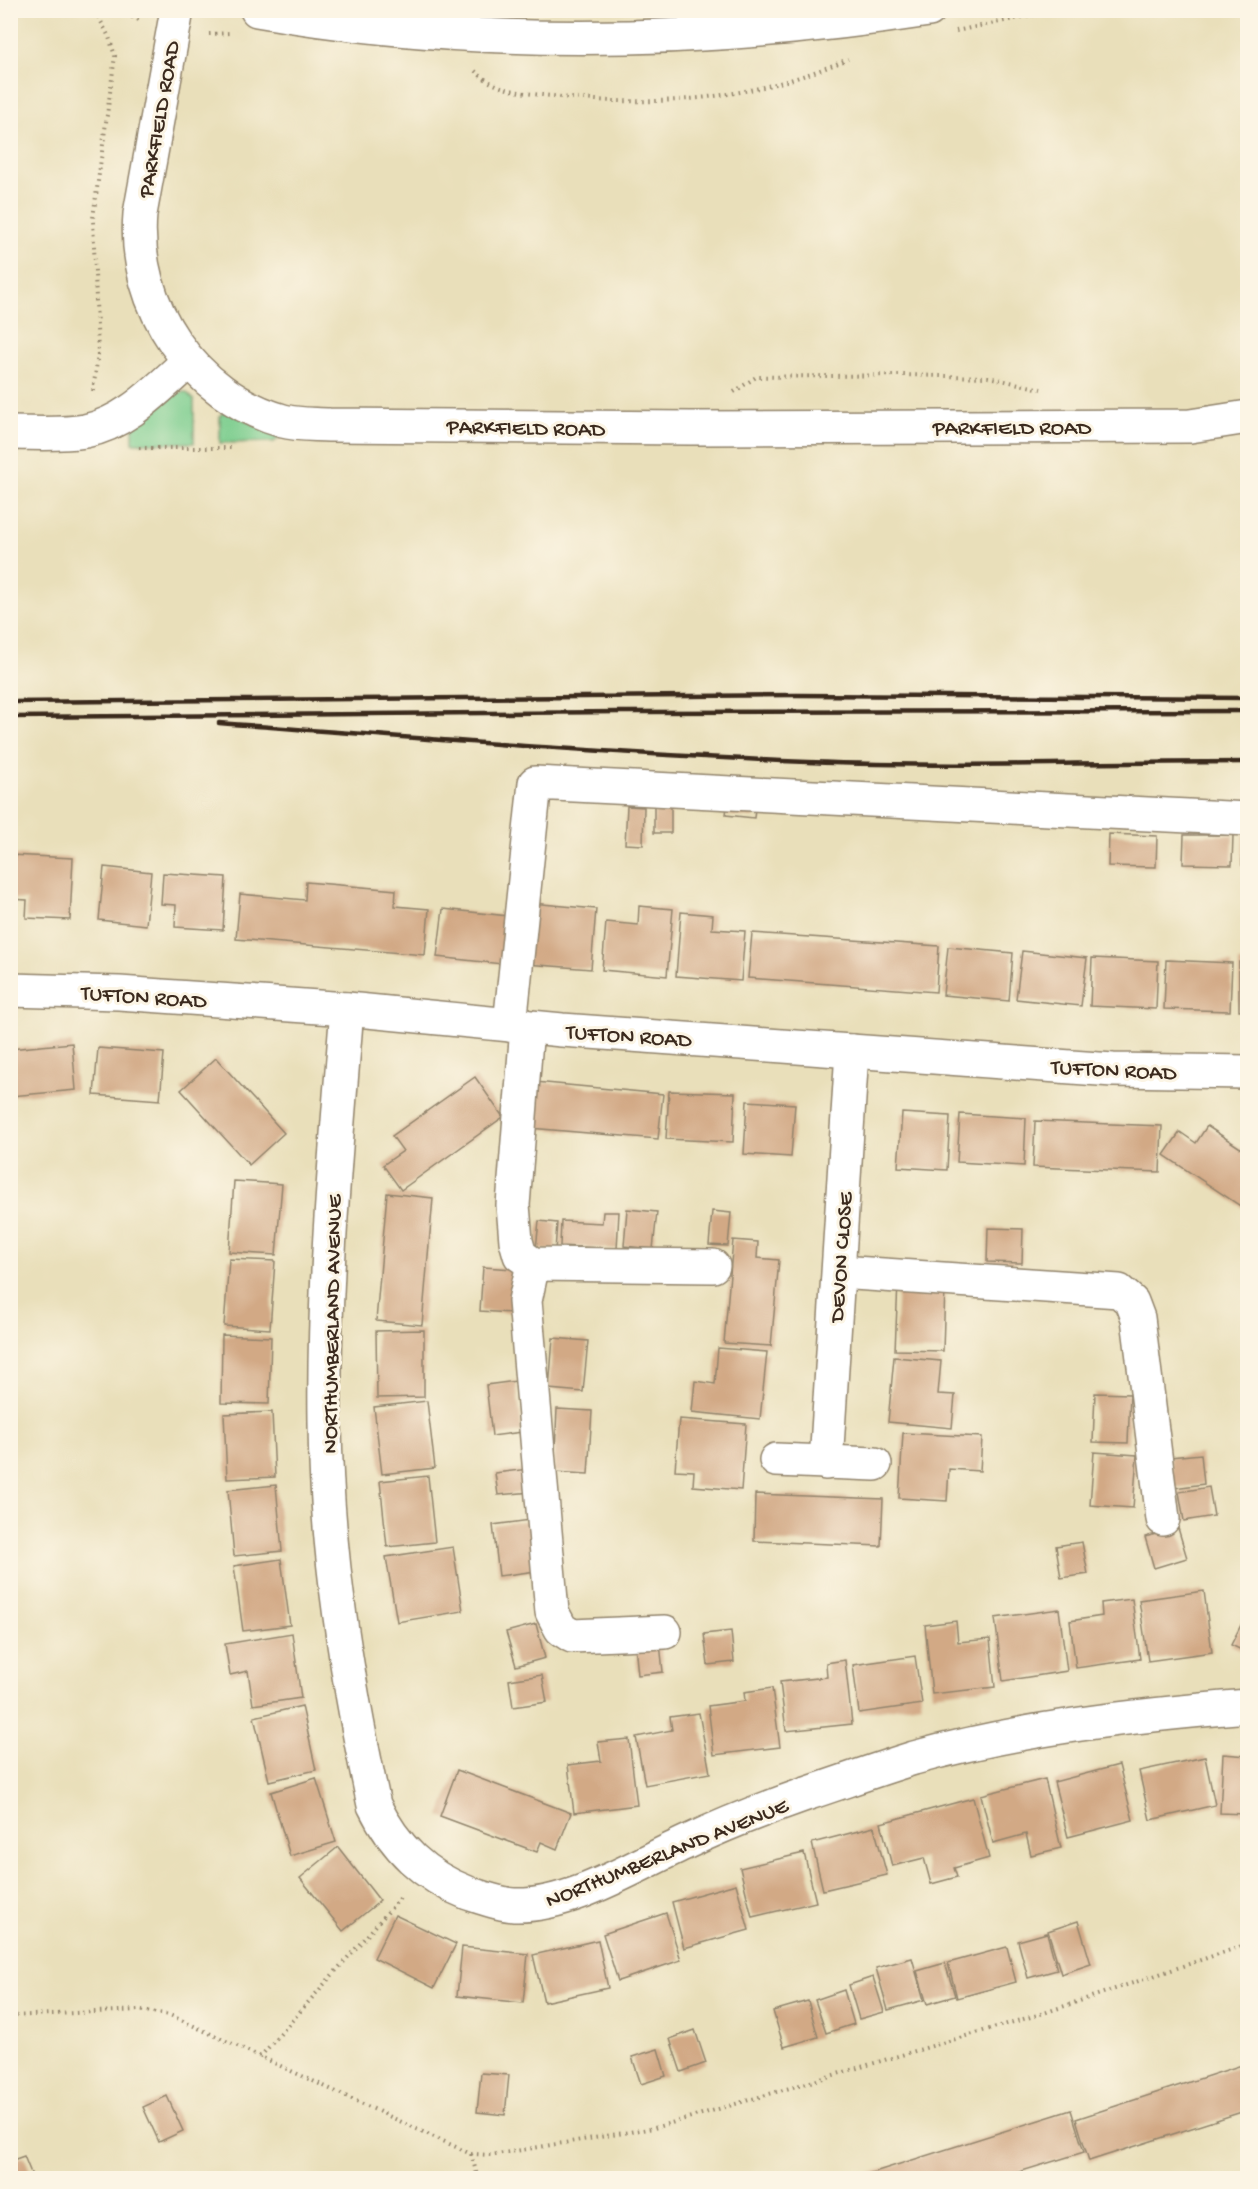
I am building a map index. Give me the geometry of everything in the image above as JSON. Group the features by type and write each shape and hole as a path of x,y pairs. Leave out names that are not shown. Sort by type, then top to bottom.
{"street":[{"name":"PARKFIELD ROAD","path":"177,10 140,214 139,243 143,273 150,295 169,335 189,361 212,383 251,408 282,420 304,424 691,428 1178,426 1248,417"},
{"path":"257,10 315,21 469,22 566,38 670,35 795,27 929,10"},
{"path":"10,433 72,432 101,426 122,417 141,403 189,361"},
{"path":"713,1266 533,1264 520,1255 516,1241 513,1205 518,1026 535,783 1248,819"},
{"name":"TUFTON ROAD","path":"10,990 119,993 347,1009 518,1026 1113,1070 1248,1072"},
{"name":"NORTHUMBERLAND AVENUE","path":"347,1009 327,1257 325,1425 331,1528 343,1640 374,1805 386,1828 405,1853 424,1871 484,1899 512,1905 542,1904 582,1890 705,1834 803,1795 915,1758 1033,1732 1139,1716 1248,1706"},
{"name":"DEVON CLOSE","path":"826,1463 852,1051"},
{"path":"533,1264 525,1301 552,1612 561,1629 573,1636 664,1632"},
{"path":"839,1272 1119,1291 1132,1302 1138,1318 1163,1519"},
{"path":"776,1460 875,1464"}],"path":[{"path":"91,399 98,360 93,218 115,56 110,37 95,10"},
{"path":"210,39 215,35"},
{"path":"731,395 756,377 822,375 988,377 1043,390"},
{"path":"132,448 234,448"},
{"path":"260,2057 424,1871"},
{"path":"10,2016 139,2010 170,2015 471,2154 491,2155 654,2128 1033,2016 1248,1944"},
{"path":"471,2154 478,2178"}],"green space":[{"path":"186,392 194,400 194,443 133,443 133,420 173,393"},
{"path":"225,410 280,437 274,442 220,443 220,416"}],"building":[{"path":"728,797 756,799 754,818 726,815"},
{"path":"654,802 671,802 671,833 654,833"},
{"path":"627,806 644,807 643,845 625,844"},
{"path":"1109,834 1157,836 1156,867 1108,866"},
{"path":"1184,835 1233,835 1232,865 1183,864"},
{"path":"1243,835 1248,835 1248,865 1242,865"},
{"path":"10,855 73,858 70,920 26,918 27,900 10,899"},
{"path":"104,867 151,872 146,925 99,920"},
{"path":"163,873 226,877 223,930 175,927 176,905 161,904"},
{"path":"306,882 396,890 395,906 429,909 425,955 236,939 240,894 305,900"},
{"path":"531,903 596,909 591,969 526,964"},
{"path":"639,906 673,909 667,976 602,970 606,922 638,925"},
{"path":"443,909 508,916 502,964 437,957"},
{"path":"681,912 713,915 712,929 745,931 741,981 676,976"},
{"path":"752,933 939,946 936,992 748,978"},
{"path":"948,947 1013,953 1009,1001 943,995"},
{"path":"1022,951 1087,958 1081,1006 1016,999"},
{"path":"1092,958 1158,961 1156,1009 1090,1006"},
{"path":"1166,960 1232,963 1230,1011 1164,1009"},
{"path":"1239,962 1248,962 1248,1011 1239,1011"},
{"path":"72,1043 76,1090 11,1096 10,1049"},
{"path":"98,1048 164,1053 160,1100 94,1095"},
{"path":"216,1058 284,1133 249,1165 181,1090"},
{"path":"475,1077 503,1117 401,1190 383,1165 403,1151 392,1136"},
{"path":"535,1082 663,1094 658,1139 530,1128"},
{"path":"669,1091 735,1093 733,1142 666,1139"},
{"path":"747,1101 795,1104 791,1157 744,1154"},
{"path":"902,1113 950,1116 947,1170 898,1167"},
{"path":"960,1114 1026,1118 1024,1166 957,1162"},
{"path":"1035,1121 1162,1126 1160,1172 1033,1167"},
{"path":"1207,1126 1248,1153 1248,1211 1164,1155 1180,1132 1196,1143"},
{"path":"234,1181 282,1184 276,1255 229,1252"},
{"path":"387,1193 433,1198 422,1325 376,1321"},
{"path":"627,1209 657,1212 653,1249 624,1246"},
{"path":"712,1211 731,1213 728,1246 709,1245"},
{"path":"603,1212 619,1212 617,1249 560,1246 561,1221 602,1223"},
{"path":"539,1221 557,1223 555,1251 536,1249"},
{"path":"988,1228 1023,1229 1022,1263 987,1262"},
{"path":"733,1240 758,1242 757,1258 779,1260 771,1346 724,1343"},
{"path":"229,1259 275,1261 270,1329 224,1326"},
{"path":"483,1267 514,1269 511,1313 480,1311"},
{"path":"898,1283 945,1285 943,1351 895,1350"},
{"path":"424,1330 424,1397 377,1398 376,1331"},
{"path":"222,1335 271,1337 269,1404 221,1403"},
{"path":"553,1338 588,1341 583,1392 549,1389"},
{"path":"718,1348 767,1352 760,1419 692,1412 695,1381 715,1384"},
{"path":"894,1357 941,1361 938,1394 955,1395 952,1428 888,1422"},
{"path":"516,1381 522,1432 492,1436 486,1385"},
{"path":"1095,1393 1130,1394 1128,1443 1093,1442"},
{"path":"427,1401 435,1468 382,1474 374,1407"},
{"path":"557,1409 592,1411 588,1474 554,1472"},
{"path":"272,1412 275,1477 227,1479 224,1414"},
{"path":"679,1419 746,1424 741,1490 693,1486 694,1471 675,1470"},
{"path":"903,1433 982,1437 980,1471 949,1469 947,1501 899,1498"},
{"path":"1094,1452 1137,1455 1133,1508 1090,1505"},
{"path":"1201,1454 1204,1484 1174,1488 1170,1457"},
{"path":"529,1469 532,1492 498,1495 495,1473"},
{"path":"428,1476 435,1542 387,1547 380,1481"},
{"path":"276,1485 282,1551 234,1556 228,1490"},
{"path":"1209,1487 1214,1516 1184,1521 1179,1492"},
{"path":"755,1494 883,1499 881,1546 754,1541"},
{"path":"530,1520 536,1571 499,1576 493,1525"},
{"path":"1178,1528 1187,1558 1154,1568 1145,1537"},
{"path":"1082,1542 1088,1574 1061,1578 1056,1546"},
{"path":"453,1547 463,1611 397,1622 386,1557"},
{"path":"281,1559 290,1625 243,1631 234,1566"},
{"path":"1204,1591 1212,1652 1148,1661 1139,1600"},
{"path":"1132,1599 1140,1659 1076,1668 1070,1621 1102,1616 1101,1603"},
{"path":"1059,1609 1067,1671 1003,1681 995,1618"},
{"path":"1248,1611 1248,1653 1231,1645"},
{"path":"956,1621 958,1642 990,1639 995,1687 932,1694 925,1625"},
{"path":"536,1624 545,1658 516,1666 506,1632"},
{"path":"731,1631 734,1662 708,1665 704,1634"},
{"path":"292,1633 301,1698 253,1705 248,1671 230,1675 225,1644"},
{"path":"660,1643 663,1672 638,1675 635,1645"},
{"path":"915,1656 922,1704 859,1713 853,1665"},
{"path":"845,1660 852,1724 786,1731 780,1682 827,1677 826,1663"},
{"path":"542,1675 547,1702 513,1707 509,1680"},
{"path":"772,1688 780,1747 714,1755 708,1706 745,1701 744,1692"},
{"path":"302,1706 316,1770 269,1781 254,1717"},
{"path":"699,1713 710,1773 645,1785 636,1737 672,1730 670,1717"},
{"path":"629,1739 637,1805 574,1813 568,1765 601,1761 598,1742"},
{"path":"1223,1754 1248,1756 1248,1802 1245,1814 1220,1813"},
{"path":"1205,1757 1215,1805 1150,1820 1139,1771"},
{"path":"1119,1765 1133,1820 1068,1837 1054,1782"},
{"path":"457,1770 571,1813 557,1849 541,1842 537,1852 440,1816"},
{"path":"316,1778 336,1842 290,1856 271,1792"},
{"path":"1045,1779 1061,1848 1031,1855 1026,1834 993,1843 981,1795"},
{"path":"973,1798 989,1858 954,1868 957,1877 931,1884 924,1858 892,1866 881,1823"},
{"path":"874,1827 887,1875 823,1890 812,1843"},
{"path":"338,1847 380,1901 343,1931 300,1878"},
{"path":"804,1853 816,1902 752,1917 740,1868"},
{"path":"736,1884 749,1930 684,1948 672,1902"},
{"path":"666,1913 681,1960 618,1981 603,1934"},
{"path":"395,1915 456,1944 434,1988 374,1958"},
{"path":"1078,1921 1091,1964 1061,1974 1048,1931"},
{"path":"1047,1933 1057,1970 1028,1978 1018,1941"},
{"path":"598,1940 608,1988 544,2002 533,1955"},
{"path":"462,1947 528,1954 523,2003 457,1996"},
{"path":"1007,1947 1016,1982 957,1998 948,1963"},
{"path":"912,1958 924,2000 888,2010 876,1968"},
{"path":"945,1963 955,1996 927,2004 917,1971"},
{"path":"873,1977 884,2012 859,2019 849,1985"},
{"path":"844,1990 854,2024 826,2033 815,2000"},
{"path":"808,2001 818,2037 784,2047 773,2011"},
{"path":"695,2030 706,2063 681,2072 670,2039"},
{"path":"658,2049 666,2076 641,2084 632,2057"},
{"path":"1248,2063 1248,2110 1089,2161 1076,2119"},
{"path":"481,2073 509,2075 505,2115 477,2112"},
{"path":"167,2096 183,2131 159,2142 143,2107"},
{"path":"1071,2110 1084,2152 999,2178 869,2178 868,2174"},
{"path":"24,2156 33,2178 10,2178 10,2161"}],"railway":[{"path":"10,702 797,695 1248,698"},
{"path":"10,717 621,712 1248,711"},
{"path":"219,723 587,750 808,762 973,765 1248,762"}]}
